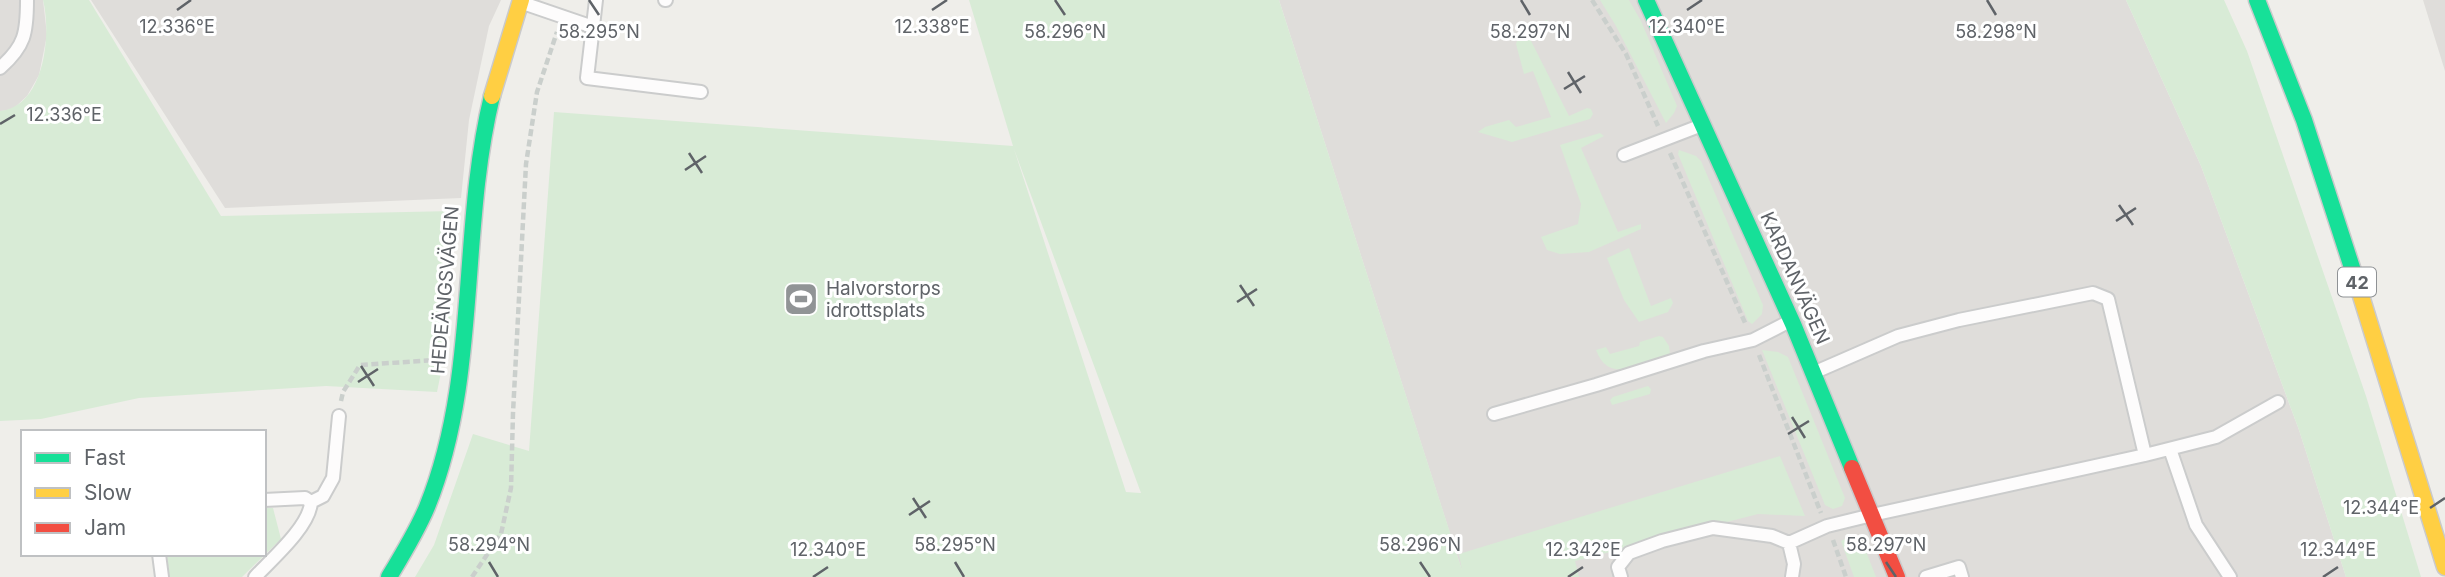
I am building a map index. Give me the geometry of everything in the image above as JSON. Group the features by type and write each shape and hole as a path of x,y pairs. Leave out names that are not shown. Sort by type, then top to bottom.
{"street":[{"name":"KARDANVÄGEN","path":"1646,0 1791,320 1897,577"},
{"name":"42","path":"2257,0 2304,120 2445,567"},
{"name":"HEDEÄNGSVÄGEN","path":"389,577 406,550 430,499 445,451 461,358 473,209 488,108 507,36 520,1"}],"lane":[{"path":"0,68 16,54 25,36 27,0"},
{"path":"596,0 587,78 701,92"},
{"path":"520,1 593,27"},
{"path":"1624,156 1704,124"},
{"path":"1813,373 1898,336 1959,320 2093,293 2108,299 2145,455"},
{"path":"1494,414 1704,351 1753,340 1791,320"},
{"path":"1621,577 1618,567 1629,553 1662,541 1713,528 1772,536 1788,543 1827,526 1872,514 2216,437 2278,402"},
{"path":"311,502 323,496 333,478 339,416"},
{"path":"2171,449 2196,526 2230,577"},
{"path":"266,500 305,498 311,502"},
{"path":"255,577 291,539 311,510 311,502"},
{"path":"1788,543 1794,564 1793,577"},
{"path":"159,556 162,577"},
{"path":"1926,577 1959,567 1962,577"}],"path":[{"path":"1592,0 1626,54 1753,340 1846,577"},
{"path":"472,577 501,534 511,488 526,164 537,92 562,16"},
{"path":"339,416 343,392 360,365 461,358"}],"shaded area":[{"path":"0,0 43,0 47,35 39,75 27,96 12,110 0,111"},
{"path":"91,0 501,0 489,26 469,120 461,198 225,208"},
{"path":"1279,0 2126,0 2201,166 2299,430 2346,577 1464,577"},
{"path":"2423,0 2445,0 2445,71"}],"green space":[{"path":"43,0 89,0 221,216 453,211 450,328 437,392 326,386 139,398 41,419 0,421 0,111 15,107 27,97 35,83 45,49 46,15"},
{"path":"969,0 1279,0 1462,570 1459,554 1780,456 1805,516 1758,514 1575,561 1579,577 415,577 434,545 473,434 529,451 554,112 1013,146","holes":["1014,149 1141,493 1126,492"]},
{"path":"1600,0 1629,0 1641,21 1677,106 1666,123 1616,26"},
{"path":"2126,0 2224,0 2247,51 2366,396 2421,577 2346,577 2299,430 2201,166"},
{"path":"1547,20 1549,23 1528,35 1569,116 1587,108 1591,109 1593,114 1590,119 1512,142 1478,132 1485,127 1509,120 1516,127 1551,117 1533,71 1524,74 1516,44 1521,30"},
{"path":"1600,133 1604,136 1581,148 1618,232 1641,224 1641,229 1589,252 1560,254 1547,250 1541,237 1578,224 1581,204 1560,145"},
{"path":"1679,150 1696,156 1701,161 1763,305 1762,314 1752,324 1748,321 1678,154"},
{"path":"1629,248 1651,306 1671,298 1673,303 1668,312 1639,322 1624,300 1607,258"},
{"path":"1663,337 1669,346 1670,354 1628,369 1609,367 1596,350 1606,347 1610,354 1639,346 1640,342"},
{"path":"1762,350 1778,352 1788,357 1845,498 1842,506 1833,509 1825,505"},
{"path":"1648,386 1651,389 1650,394 1612,405 1610,400 1613,397"},
{"path":"266,508 273,508 281,539 266,554"},
{"path":"1852,535 1860,536 1876,577 1854,577 1841,541"},
{"path":"167,556 264,556 242,577 169,577"}],"traffic: fast":[{"path":"1646,0 1793,324 1852,468"},
{"path":"2257,0 2304,120 2357,283"},
{"path":"389,577 427,507 444,457 455,407 475,199 492,96"}],"traffic: slow":[{"path":"492,96 521,0"},
{"path":"2357,283 2445,567"}],"traffic: jam":[{"path":"1852,468 1897,577"}],"place":[{"name":"Halvorstorps idrottsplats","path":"801,299"}]}
